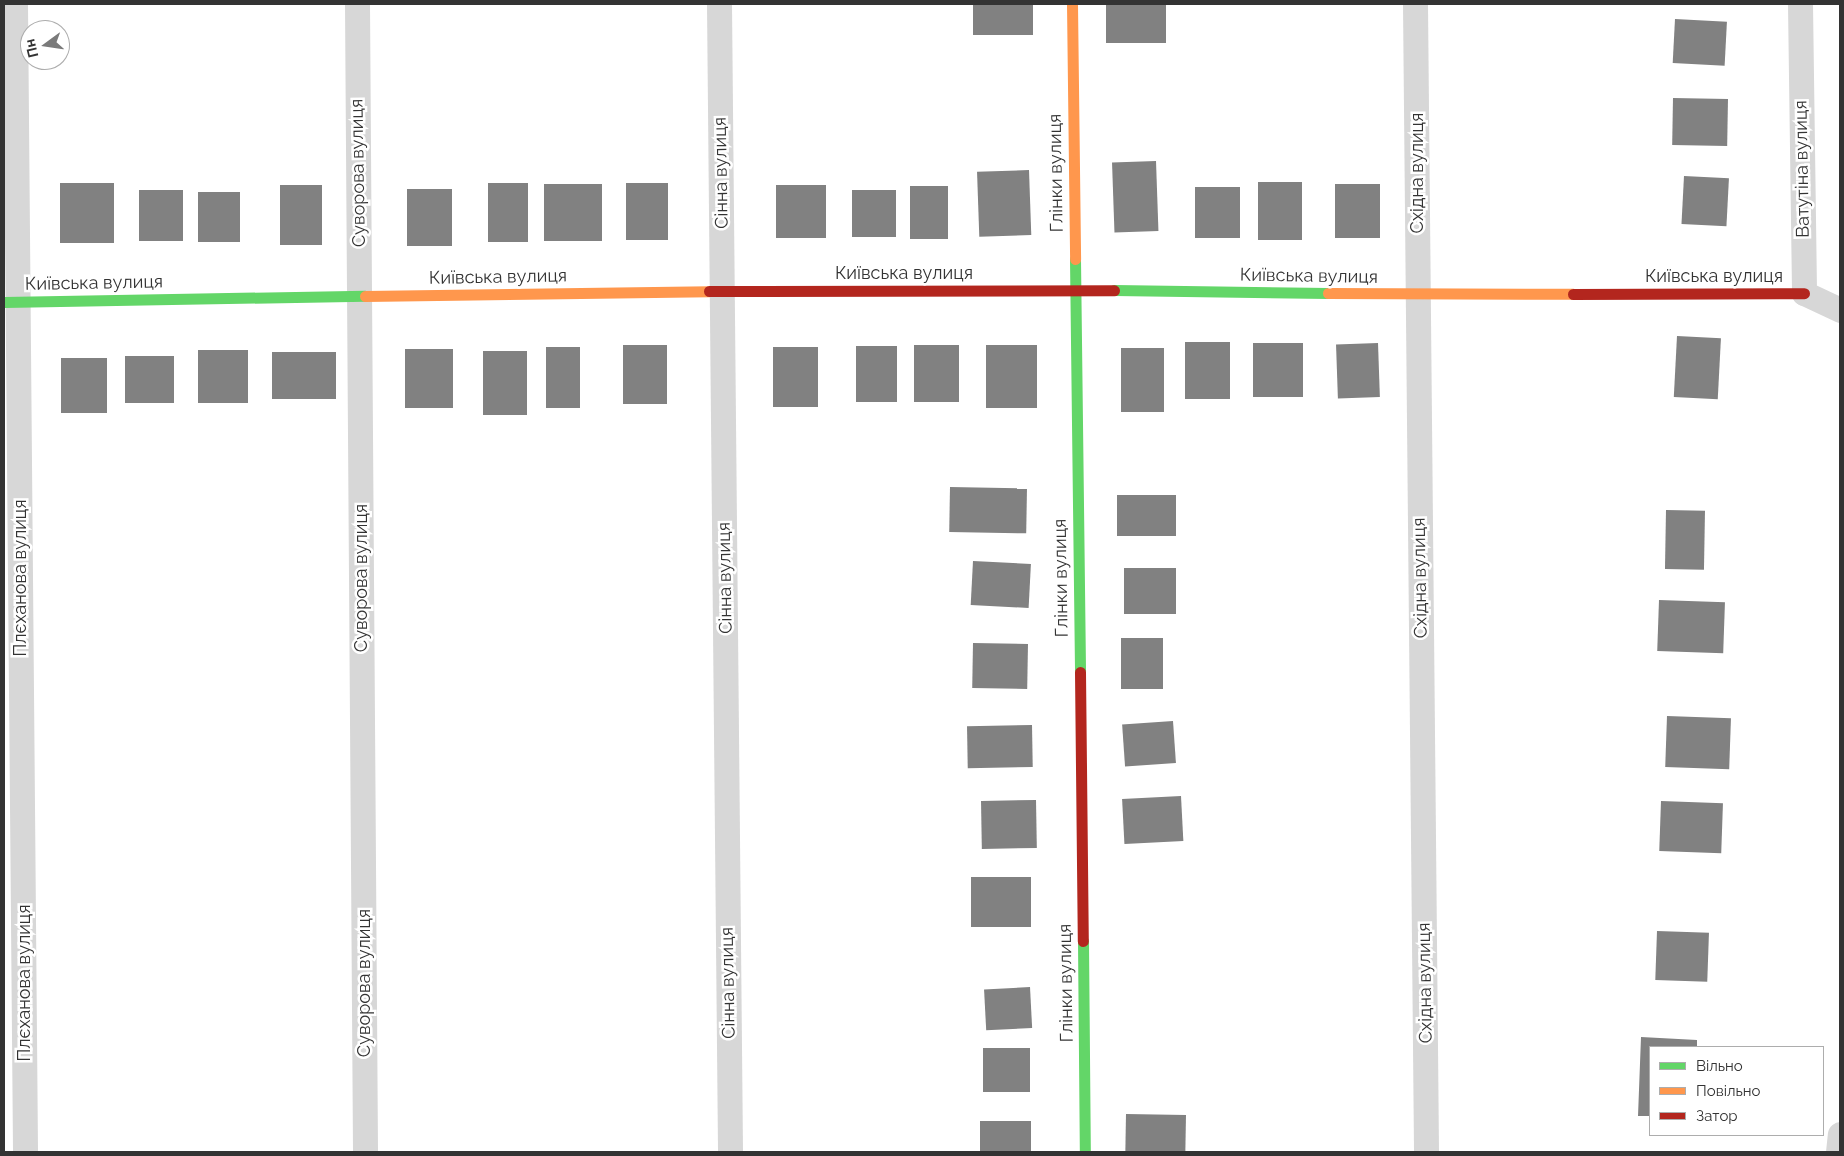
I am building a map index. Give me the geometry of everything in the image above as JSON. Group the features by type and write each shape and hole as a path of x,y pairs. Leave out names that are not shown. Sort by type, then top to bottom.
{"street":[{"name":"Плєханова вулиця","path":"15,4 11,302 25,1152"},
{"name":"Суворова вулиця","path":"357,4 365,1152"},
{"name":"Сінна вулиця","path":"719,4 730,1152"},
{"name":"Глінки вулиця","path":"1072,4 1085,1152"},
{"name":"Східна вулиця","path":"1415,4 1426,1152"},
{"name":"Ватутіна вулиця","path":"1800,4 1804,293"},
{"name":"Київська вулиця","path":"11,302 722,291 1075,290 1418,294 1804,293"},
{"path":"1804,293 1840,310"},
{"path":"1838,1152 1840,1134"}],"building":[{"path":"973,4 1033,4 1033,35 973,35"},
{"path":"1106,4 1166,4 1166,43 1106,43"},
{"path":"1675,19 1727,22 1725,66 1673,63"},
{"path":"1673,98 1728,99 1727,146 1672,145"},
{"path":"1156,161 1158,231 1114,232 1112,163"},
{"path":"1029,170 1031,235 979,237 977,172"},
{"path":"1684,176 1729,178 1726,226 1681,224"},
{"path":"1258,182 1302,182 1302,240 1258,240"},
{"path":"60,183 114,183 114,243 60,243"},
{"path":"488,183 528,183 528,242 488,242"},
{"path":"626,183 668,183 668,240 626,240"},
{"path":"544,184 602,184 602,241 544,241"},
{"path":"1335,184 1380,184 1380,238 1335,238"},
{"path":"280,185 322,185 322,245 280,245"},
{"path":"776,185 826,185 826,238 776,238"},
{"path":"910,186 948,186 948,239 910,239"},
{"path":"1195,187 1240,187 1240,238 1195,238"},
{"path":"407,189 452,189 452,246 407,246"},
{"path":"139,190 183,190 183,241 139,241"},
{"path":"852,190 896,190 896,237 852,237"},
{"path":"198,192 240,192 240,242 198,242"},
{"path":"1677,336 1721,338 1718,399 1674,397"},
{"path":"1185,342 1230,342 1230,399 1185,399"},
{"path":"1253,343 1303,343 1303,397 1253,397"},
{"path":"1378,343 1380,397 1338,398 1336,344"},
{"path":"623,345 667,345 667,404 623,404"},
{"path":"914,345 959,345 959,402 914,402"},
{"path":"986,345 1037,345 1037,408 986,408"},
{"path":"856,346 897,346 897,402 856,402"},
{"path":"546,347 580,347 580,408 546,408"},
{"path":"773,347 818,347 818,407 773,407"},
{"path":"1121,348 1164,348 1164,412 1121,412"},
{"path":"405,349 453,349 453,408 405,408"},
{"path":"198,350 248,350 248,403 198,403"},
{"path":"483,351 527,351 527,415 483,415"},
{"path":"272,352 336,352 336,399 272,399"},
{"path":"125,356 174,356 174,403 125,403"},
{"path":"61,358 107,358 107,413 61,413"},
{"path":"950,487 1027,488 1026,533 949,532"},
{"path":"1117,495 1176,495 1176,536 1117,536"},
{"path":"1666,510 1705,511 1704,570 1665,569"},
{"path":"973,561 1031,564 1029,608 971,605"},
{"path":"1124,568 1176,568 1176,614 1124,614"},
{"path":"1659,600 1725,602 1723,653 1657,651"},
{"path":"1121,638 1163,638 1163,689 1121,689"},
{"path":"973,643 1028,644 1027,689 972,688"},
{"path":"1667,716 1731,718 1729,769 1665,767"},
{"path":"1173,721 1176,763 1125,766 1122,725"},
{"path":"1032,725 1033,767 968,768 967,726"},
{"path":"1181,796 1183,841 1124,844 1122,799"},
{"path":"1036,800 1037,848 982,849 981,801"},
{"path":"1661,801 1723,803 1721,853 1659,851"},
{"path":"971,877 1031,877 1031,927 971,927"},
{"path":"1657,931 1709,933 1707,982 1655,980"},
{"path":"1030,987 1032,1028 986,1030 984,989"},
{"path":"1641,1037 1697,1040 1697,1046 1649,1046 1649,1116 1638,1116"},
{"path":"983,1048 1030,1048 1030,1092 983,1092"},
{"path":"1126,1114 1186,1115 1185,1152 1125,1152"},
{"path":"980,1121 1031,1121 1031,1152 980,1152"}],"traffic: fast":[{"path":"1075,259 1080,672"},
{"path":"1114,290 1328,293"},
{"path":"4,302 365,296"},
{"path":"1083,941 1085,1152"}],"traffic: slow":[{"path":"1072,4 1075,259"},
{"path":"365,296 709,291"},
{"path":"1328,293 1573,294"}],"traffic: jam":[{"path":"709,291 1114,290"},
{"path":"1573,294 1804,293"},
{"path":"1080,672 1083,941"}]}
